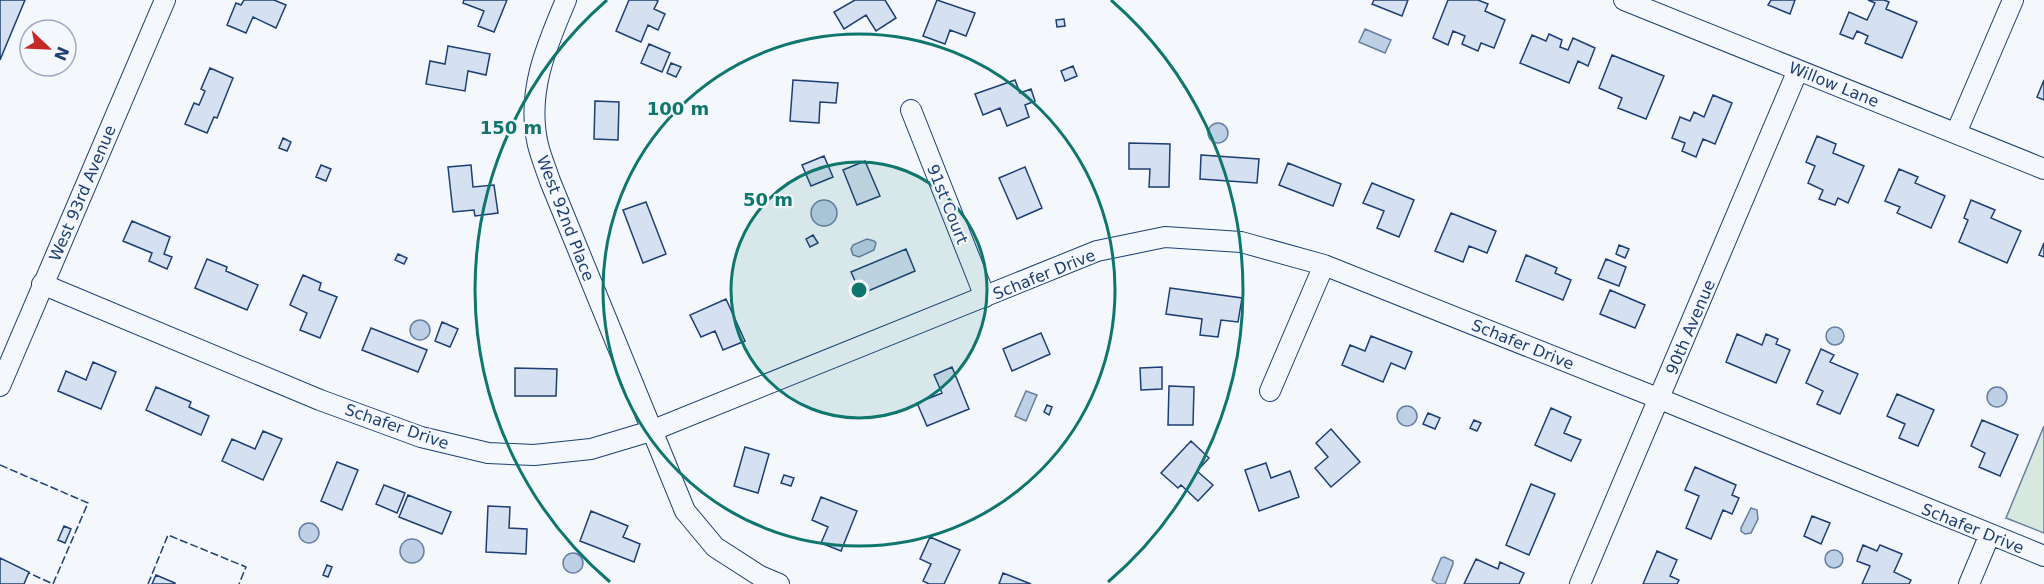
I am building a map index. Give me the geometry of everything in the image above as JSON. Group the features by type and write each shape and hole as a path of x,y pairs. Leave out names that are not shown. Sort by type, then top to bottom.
{"street":[{"name":"West 93rd Avenue","path":"0,386 165,0"},
{"name":"West 92nd Place","path":"566,0 542,57 537,82 535,106 538,145 550,181 685,511 715,547 760,576 779,584"},
{"name":"Willow Lane","path":"1624,0 2044,169"},
{"path":"1956,134 2013,0"},
{"name":"90th Avenue","path":"1581,584 1798,70"},
{"name":"91st Court","path":"910,110 985,297"},
{"name":"Schafer Drive","path":"42,284 321,400 421,438 488,453 534,455 591,449 651,430 1097,251 1165,237 1241,242 1324,265 2044,556"},
{"path":"1270,391 1324,265"},
{"path":"1969,584 1990,534"}],"shaded area":[{"path":"2044,426 2044,533 2006,518"}],"water":[{"path":"1365,29 1391,40 1385,53 1359,42"},
{"path":"1218,123 1225,126 1228,133 1225,140 1218,143 1211,140 1208,133 1211,126"},
{"path":"824,200 833,204 837,213 833,222 824,226 815,222 811,213 815,204"},
{"path":"867,239 876,243 874,250 859,257 853,255 851,249 853,245"},
{"path":"420,320 427,323 430,330 427,337 420,340 413,337 410,330 413,323"},
{"path":"1835,327 1841,330 1844,336 1841,342 1835,345 1829,342 1826,336 1829,330"},
{"path":"1997,387 2004,390 2007,397 2004,404 1997,407 1990,404 1987,397 1990,390"},
{"path":"1026,391 1037,395 1026,421 1015,416"},
{"path":"1407,406 1414,409 1417,416 1414,423 1407,426 1400,423 1397,416 1400,409"},
{"path":"1751,508 1757,510 1758,519 1751,533 1745,534 1741,528"},
{"path":"309,523 316,526 319,533 316,540 309,543 302,540 299,533 302,526"},
{"path":"412,539 420,543 424,551 420,559 412,563 404,559 400,551 404,543"},
{"path":"1830,550 1838,550 1843,555 1841,566 1830,568 1825,563 1825,555"},
{"path":"569,553 577,553 583,559 583,567 577,573 569,573 563,567 563,559"},
{"path":"1441,558 1453,561 1453,564 1445,584 1438,584 1432,580"}],"building":[{"path":"0,0 25,0 0,60"},
{"path":"244,0 274,0 286,5 276,28 253,17 246,33 227,25 236,3 241,5"},
{"path":"464,0 507,0 494,32 478,26 484,11 463,3"},
{"path":"629,0 656,0 658,1 654,9 665,14 658,30 648,25 641,42 616,31"},
{"path":"855,0 885,0 896,18 876,31 866,15 844,29 834,12"},
{"path":"937,0 975,13 966,36 950,30 945,44 923,36"},
{"path":"1374,0 1408,0 1402,16 1372,4"},
{"path":"1448,0 1478,0 1488,4 1485,11 1505,20 1494,48 1481,43 1478,51 1462,44 1465,36 1453,31 1448,45 1433,38"},
{"path":"1771,0 1795,0 1790,14 1768,5"},
{"path":"1868,0 1889,2 1886,9 1917,22 1902,58 1865,43 1868,36 1857,31 1853,39 1840,34 1849,12 1867,20 1875,3"},
{"path":"1064,19 1065,26 1057,27 1056,20"},
{"path":"1549,34 1562,40 1560,47 1568,50 1573,38 1595,48 1588,66 1578,61 1569,83 1520,63 1532,35 1546,41"},
{"path":"649,44 670,53 662,72 641,63"},
{"path":"448,46 490,54 486,75 468,71 465,91 426,84 430,61 445,64"},
{"path":"1612,55 1664,76 1646,119 1618,108 1622,98 1599,88"},
{"path":"671,63 681,67 676,77 667,73"},
{"path":"1073,66 1077,76 1065,81 1061,71"},
{"path":"210,68 233,78 217,118 214,117 207,133 185,124 194,103 199,105 205,91 201,89"},
{"path":"793,80 838,83 836,103 820,102 819,123 790,121"},
{"path":"1015,80 1020,93 1031,89 1035,101 1025,105 1029,117 1007,126 1000,108 983,115 975,94"},
{"path":"2044,80 2044,100 2037,97"},
{"path":"1713,95 1732,103 1715,144 1703,139 1696,157 1682,151 1685,143 1672,138 1680,117 1690,121 1694,112 1704,117"},
{"path":"595,101 619,102 618,140 594,139"},
{"path":"1817,136 1836,144 1833,153 1864,166 1848,203 1838,198 1835,205 1819,199 1823,190 1808,183 1815,166 1806,162"},
{"path":"283,138 291,142 287,151 279,148"},
{"path":"1129,143 1170,144 1169,187 1149,187 1150,169 1129,169"},
{"path":"1201,155 1259,159 1257,183 1200,179"},
{"path":"824,156 833,177 811,186 802,165"},
{"path":"865,161 880,196 857,205 843,170"},
{"path":"1288,163 1341,184 1333,206 1279,185"},
{"path":"321,165 331,169 326,181 316,177"},
{"path":"471,165 473,187 494,185 498,213 475,216 474,210 453,212 448,167"},
{"path":"1025,167 1042,208 1017,219 999,178"},
{"path":"1899,169 1918,177 1915,183 1945,196 1931,228 1897,213 1900,207 1885,201"},
{"path":"1372,183 1414,200 1399,237 1377,228 1384,211 1363,203"},
{"path":"1971,200 1995,210 1991,218 2021,231 2007,263 1959,242 1968,220 1964,218"},
{"path":"646,202 666,254 643,263 623,210"},
{"path":"1451,213 1496,231 1487,253 1469,246 1463,262 1435,251"},
{"path":"132,221 170,237 164,254 172,257 167,269 149,261 152,253 123,241"},
{"path":"813,235 818,243 810,247 806,239"},
{"path":"2044,243 2044,257 2039,255"},
{"path":"1619,245 1629,249 1625,258 1616,254"},
{"path":"906,249 915,271 861,294 851,272"},
{"path":"398,254 407,258 404,264 395,260"},
{"path":"1526,255 1557,268 1555,273 1571,280 1563,300 1516,281"},
{"path":"207,259 227,267 226,271 258,285 247,310 195,288"},
{"path":"1606,259 1626,267 1619,286 1598,278"},
{"path":"303,275 321,283 319,290 337,297 320,338 300,330 307,313 290,305"},
{"path":"1170,288 1242,298 1238,322 1221,320 1218,337 1200,335 1202,319 1166,314"},
{"path":"1610,290 1645,305 1635,328 1600,314"},
{"path":"726,299 745,341 723,350 715,331 701,337 690,315"},
{"path":"442,322 458,329 450,347 435,341"},
{"path":"371,328 427,350 418,372 362,350"},
{"path":"1041,333 1050,354 1012,371 1003,349"},
{"path":"1737,334 1762,345 1766,334 1778,339 1776,344 1790,350 1776,383 1726,362"},
{"path":"1371,336 1412,352 1405,369 1391,363 1383,382 1342,365 1350,345 1365,351"},
{"path":"1821,349 1834,355 1830,362 1858,374 1840,414 1817,404 1823,391 1806,383"},
{"path":"93,362 116,372 101,409 58,391 66,371 86,380"},
{"path":"952,367 969,409 927,426 917,403 942,393 934,375"},
{"path":"1162,367 1162,389 1141,390 1140,368"},
{"path":"515,368 557,369 556,396 515,396"},
{"path":"1169,386 1194,387 1193,425 1168,425"},
{"path":"156,387 191,402 189,407 209,416 201,435 146,410"},
{"path":"1897,394 1934,410 1918,446 1899,438 1905,424 1887,416"},
{"path":"1047,405 1052,407 1049,415 1044,412"},
{"path":"1551,408 1571,417 1564,433 1581,440 1571,461 1535,445"},
{"path":"1428,413 1440,418 1435,429 1423,424"},
{"path":"1474,420 1481,423 1477,431 1470,428"},
{"path":"1982,420 2018,435 2000,476 1979,467 1985,453 1971,446"},
{"path":"1331,429 1360,462 1331,487 1315,468 1328,457 1316,443"},
{"path":"263,431 282,439 263,480 222,461 232,439 255,449"},
{"path":"1191,441 1209,458 1197,471 1213,485 1198,501 1181,485 1178,488 1161,473"},
{"path":"745,447 769,454 758,493 734,486"},
{"path":"337,462 358,470 342,510 321,501"},
{"path":"1266,463 1271,478 1290,471 1299,497 1259,511 1245,470"},
{"path":"1695,467 1736,485 1732,495 1739,498 1732,514 1723,510 1711,539 1686,528 1699,496 1685,490"},
{"path":"784,475 794,478 791,486 781,483"},
{"path":"1531,484 1555,494 1529,555 1506,545"},
{"path":"384,485 405,493 397,513 376,504"},
{"path":"408,495 451,512 442,534 399,517"},
{"path":"821,497 857,511 841,551 821,543 828,527 812,520"},
{"path":"488,506 510,507 509,528 527,529 526,554 486,552"},
{"path":"591,511 628,526 623,537 640,544 634,562 580,541"},
{"path":"1812,516 1830,523 1821,544 1804,536"},
{"path":"64,526 71,529 65,543 58,540"},
{"path":"930,537 960,550 944,584 929,584 923,581 931,564 920,559"},
{"path":"1863,545 1877,551 1880,545 1902,554 1894,572 1911,580 1909,584 1862,584 1870,566 1857,561"},
{"path":"1657,551 1677,560 1670,576 1679,580 1677,584 1643,584"},
{"path":"0,558 29,572 24,584 0,584"},
{"path":"1476,559 1498,569 1500,562 1524,573 1519,584 1464,584"},
{"path":"327,565 332,567 328,577 323,575"},
{"path":"1003,573 1031,584 999,584"},
{"path":"156,575 175,583 175,584 152,584"}],"fence":[{"path":"0,465 88,503 53,584 29,573"},
{"path":"148,584 168,535 246,567 239,584"}]}
